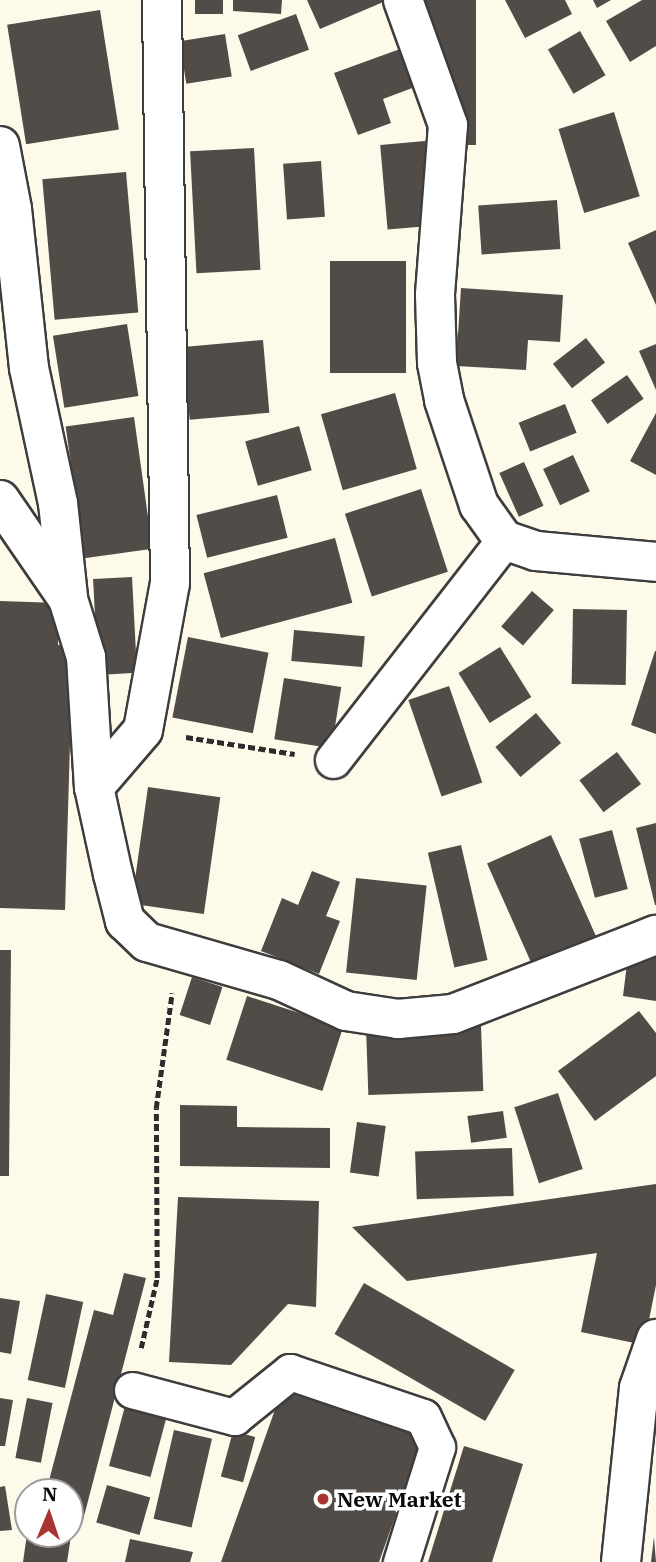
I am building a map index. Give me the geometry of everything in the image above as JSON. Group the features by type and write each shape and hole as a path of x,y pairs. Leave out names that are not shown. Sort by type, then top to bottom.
{"street":[{"path":"94,788 143,730 170,583 162,0"},
{"path":"403,0 448,125 435,295 437,363 479,505 504,540 536,551 656,562"},
{"path":"0,146 12,209 29,368 58,503 68,599 86,657 94,788 125,921 147,942 177,954 279,980 346,1012 426,1019 453,1014 656,935"},
{"path":"0,500 68,599"},
{"path":"332,760 504,540"},
{"path":"621,1562 639,1388 656,1339"},
{"path":"132,1390 234,1417 290,1372 423,1418 437,1447 401,1562"}],"path":[{"path":"143,730 332,760"},
{"path":"132,1390 157,1278 156,1108 177,954"}],"building":[{"path":"195,0 223,0 223,14 195,14"},
{"path":"233,0 282,0 281,14 233,11"},
{"path":"307,0 388,0 320,29"},
{"path":"426,0 476,0 476,145 426,145"},
{"path":"505,0 565,0 572,14 525,38"},
{"path":"593,0 611,0 597,8"},
{"path":"642,0 656,0 656,46 630,62 606,21"},
{"path":"100,10 119,130 26,144 7,25"},
{"path":"296,14 309,50 251,71 238,35"},
{"path":"580,31 606,75 573,94 548,50"},
{"path":"225,34 232,76 186,84 180,41"},
{"path":"400,49 415,87 383,99 391,123 358,135 334,73"},
{"path":"614,112 640,196 584,213 559,129"},
{"path":"425,141 432,226 388,230 380,145"},
{"path":"254,148 260,270 196,273 190,151"},
{"path":"321,161 325,217 287,220 283,164"},
{"path":"126,172 138,312 55,320 42,179"},
{"path":"557,200 560,249 482,254 478,206"},
{"path":"656,230 656,305 628,243"},
{"path":"330,261 406,261 406,373 330,373"},
{"path":"461,288 563,295 560,342 528,340 526,370 456,366"},
{"path":"127,324 138,396 64,408 53,336"},
{"path":"586,338 605,362 572,388 553,364"},
{"path":"263,340 269,413 190,420 183,347"},
{"path":"656,344 656,390 639,351"},
{"path":"627,375 644,399 608,424 591,400"},
{"path":"395,393 417,469 343,490 321,414"},
{"path":"565,404 577,433 530,451 519,423"},
{"path":"656,413 656,475 630,461"},
{"path":"134,417 153,549 84,558 66,427"},
{"path":"299,426 312,470 258,486 245,441"},
{"path":"573,455 590,491 560,505 543,469"},
{"path":"524,462 544,506 519,517 499,473"},
{"path":"421,489 448,572 372,596 345,514"},
{"path":"277,495 288,538 207,558 196,515"},
{"path":"335,538 352,603 221,638 204,573"},
{"path":"132,577 137,673 98,675 93,579"},
{"path":"532,591 554,610 523,645 501,626"},
{"path":"0,601 59,603 58,645 73,644 65,910 0,908"},
{"path":"573,609 627,610 626,685 572,684"},
{"path":"294,630 365,636 362,667 291,661"},
{"path":"188,637 268,653 253,733 172,717"},
{"path":"500,647 531,697 490,723 458,673"},
{"path":"656,651 656,734 631,725"},
{"path":"284,678 341,687 332,748 274,739"},
{"path":"449,686 482,782 442,796 408,700"},
{"path":"536,713 561,743 520,777 495,747"},
{"path":"617,752 641,784 604,812 579,780"},
{"path":"148,787 220,797 204,914 132,904"},
{"path":"656,823 656,905 655,905 636,828"},
{"path":"612,830 628,889 595,898 579,839"},
{"path":"551,835 596,936 532,965 487,863"},
{"path":"461,845 488,960 454,968 428,853"},
{"path":"312,871 340,882 326,916 340,921 319,974 261,951 282,898 298,905"},
{"path":"356,878 427,885 417,980 346,972"},
{"path":"629,948 656,951 656,1001 623,996"},
{"path":"0,950 11,950 9,1176 0,1176"},
{"path":"192,977 222,987 210,1025 180,1015"},
{"path":"247,996 343,1027 322,1091 226,1060"},
{"path":"639,1011 656,1033 656,1076 595,1121 558,1071"},
{"path":"481,1025 483,1091 368,1095 366,1029"},
{"path":"558,1093 583,1169 539,1183 514,1107"},
{"path":"180,1105 237,1106 237,1127 330,1128 330,1168 180,1166"},
{"path":"503,1111 507,1138 471,1143 467,1116"},
{"path":"357,1122 386,1126 379,1177 350,1173"},
{"path":"512,1148 514,1196 417,1199 415,1151"},
{"path":"656,1184 656,1285 644,1345 581,1332 597,1253 407,1281 352,1227"},
{"path":"178,1197 319,1201 316,1307 288,1304 231,1365 169,1362"},
{"path":"124,1273 146,1278 84,1516 84,1478 50,1478 94,1310 113,1315"},
{"path":"364,1283 515,1370 485,1421 334,1334"},
{"path":"46,1294 83,1302 65,1388 28,1380"},
{"path":"0,1298 20,1301 11,1354 0,1352"},
{"name":"New Market","path":"283,1387 424,1436 379,1562 221,1562"},
{"path":"0,1398 13,1400 5,1446 0,1446"},
{"path":"27,1398 53,1403 41,1463 15,1458"},
{"path":"125,1406 167,1417 150,1477 109,1466"},
{"path":"174,1430 212,1439 192,1527 154,1519"},
{"path":"233,1431 255,1437 243,1482 221,1476"},
{"path":"464,1446 523,1464 492,1562 428,1562"},
{"path":"107,1485 150,1497 140,1535 96,1522"},
{"path":"5,1486 12,1530 0,1531 0,1487"},
{"path":"654,1537 656,1562 651,1562"},
{"path":"130,1539 193,1552 190,1562 125,1562"},
{"path":"25,1548 69,1548 67,1562 23,1562"}],"place":[{"name":"New Market","path":"323,1499"}]}
